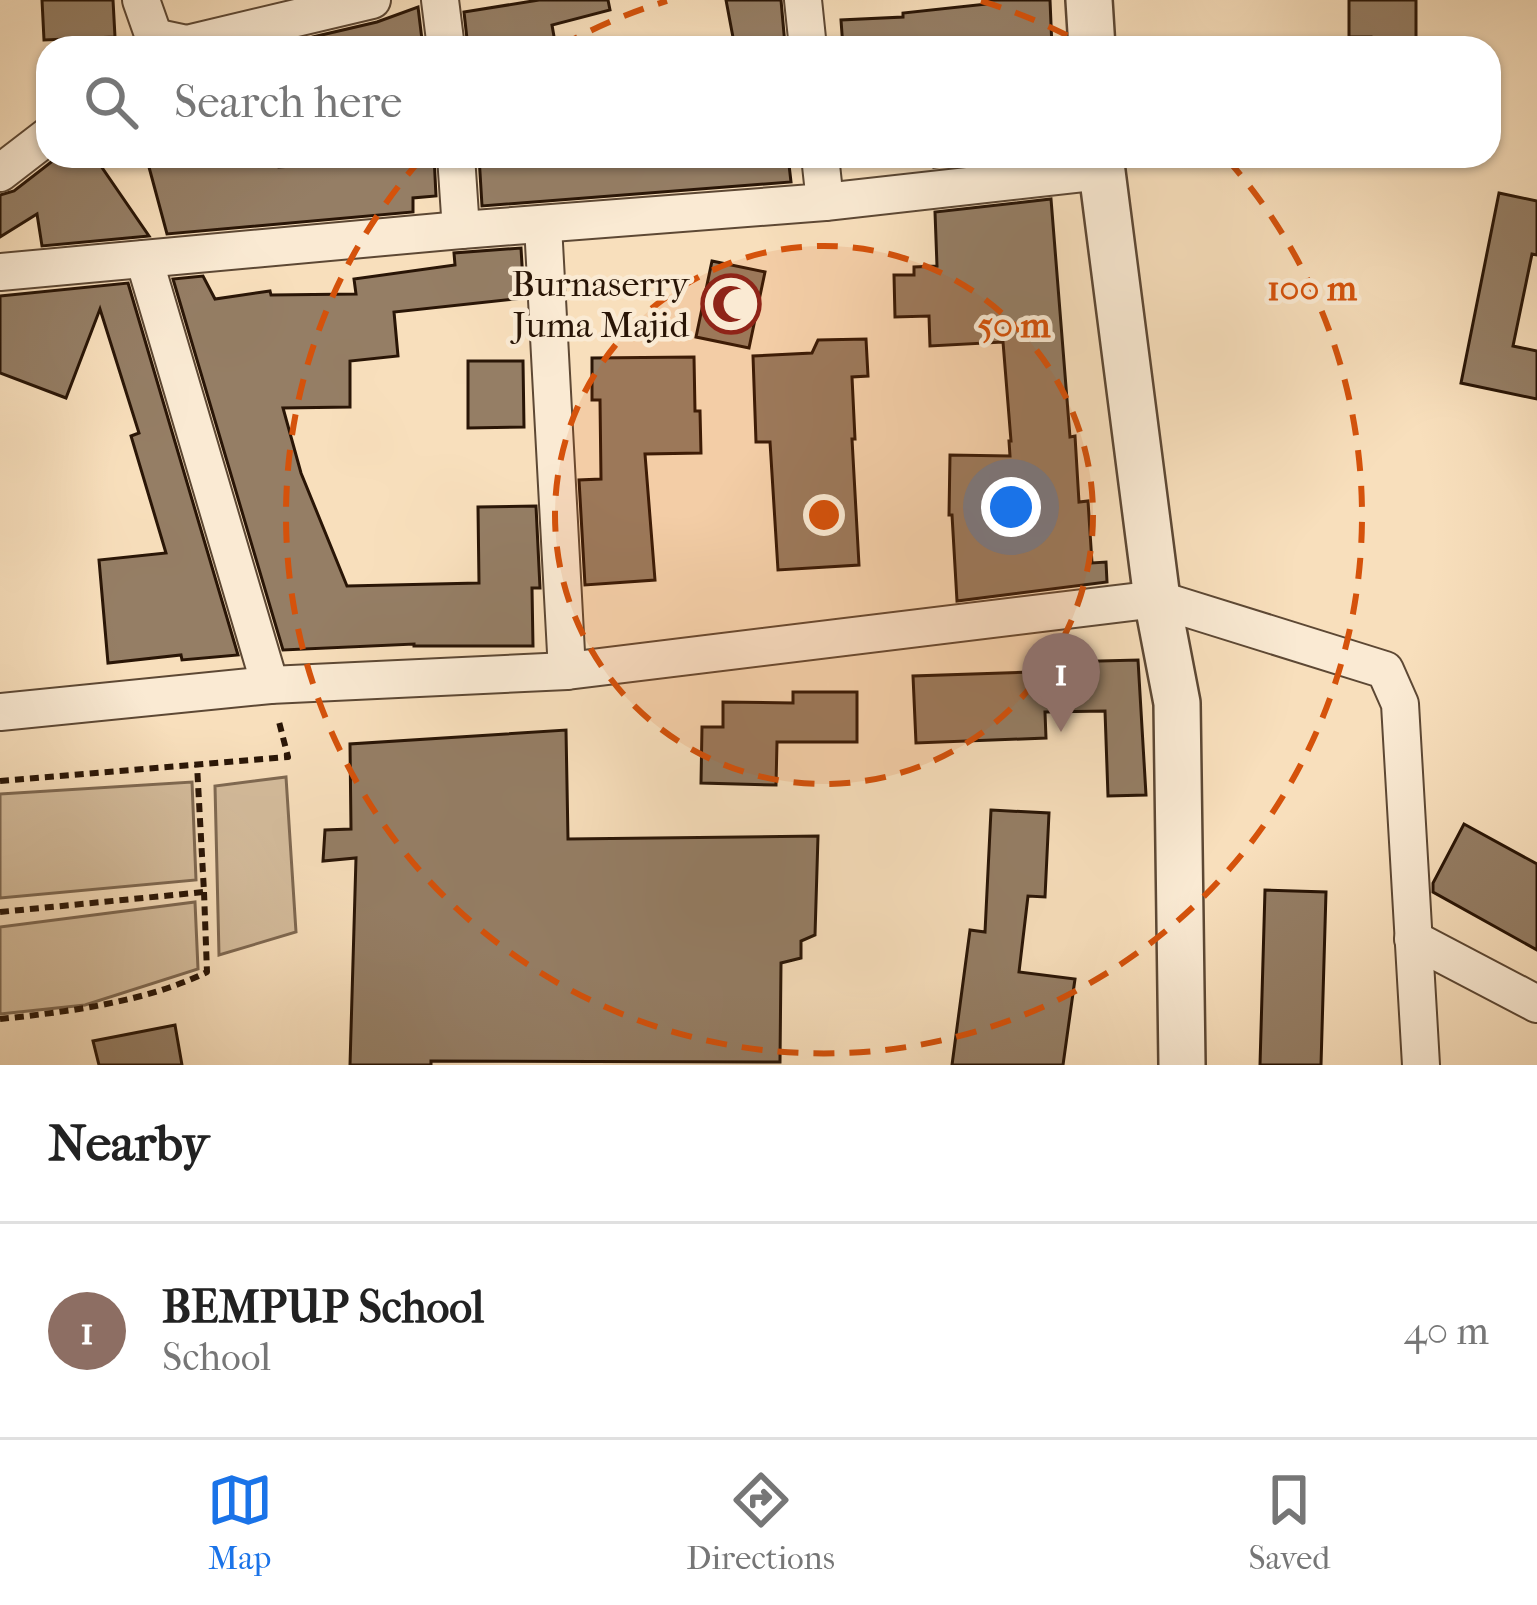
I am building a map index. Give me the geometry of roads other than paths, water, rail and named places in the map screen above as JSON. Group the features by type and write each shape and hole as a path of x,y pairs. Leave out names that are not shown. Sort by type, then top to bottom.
{"street":[{"path":"141,0 148,36"},
{"path":"220,36 371,0"},
{"path":"440,0 444,36"},
{"path":"803,0 807,36"},
{"path":"1089,0 1091,36"},
{"path":"0,173 36,145"},
{"path":"457,168 461,230"},
{"path":"821,168 825,202"},
{"path":"0,272 825,202 1072,168"},
{"path":"1102,168 1157,599 1177,703 1182,1065"},
{"path":"543,225 567,671"},
{"path":"144,259 271,685"},
{"path":"0,712 271,685 567,671 1157,599 1385,670 1400,704 1420,1065"},
{"path":"1413,939 1537,1004"}],"place":[{"name":"Burnaserry Juma Majid","path":"731,304"},
{"name":"BEMPUP School","path":"1061,732"}]}
